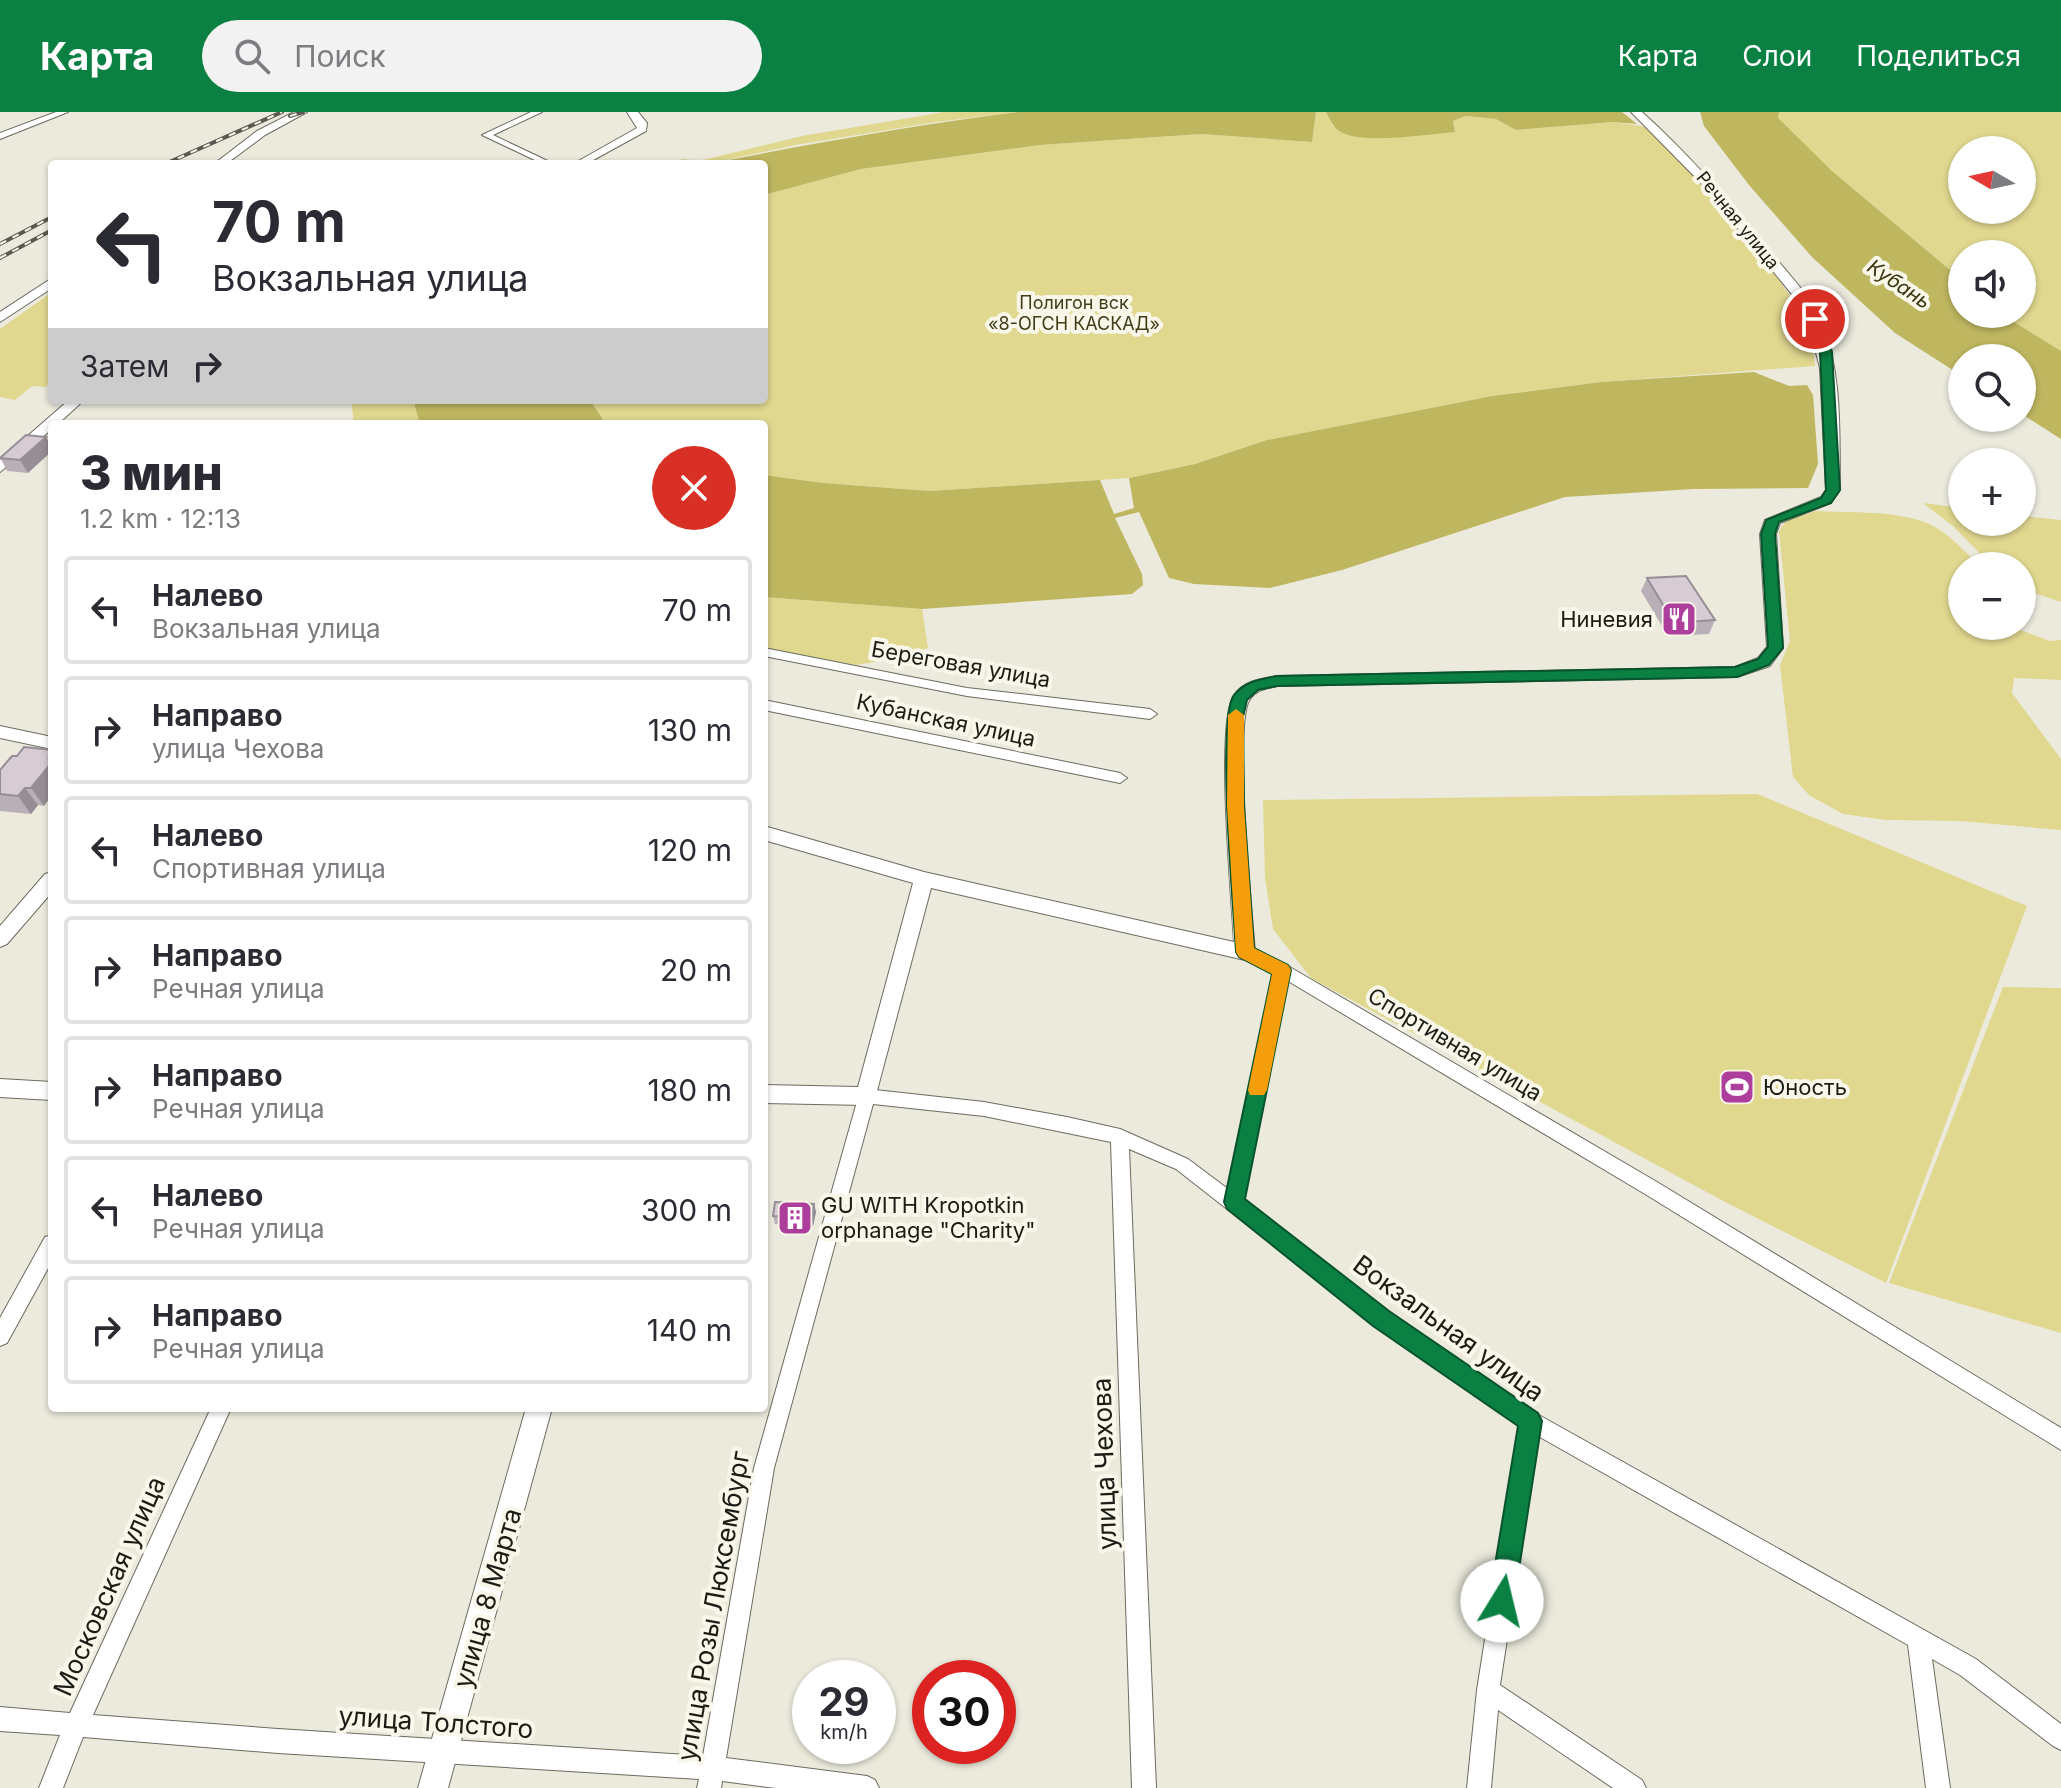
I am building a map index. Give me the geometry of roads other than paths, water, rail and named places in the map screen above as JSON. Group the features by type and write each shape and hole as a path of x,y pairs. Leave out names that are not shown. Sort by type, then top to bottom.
{"main road":[{"path":"224,160 261,133 302,112"},
{"path":"585,160 642,129 642,123 632,112"},
{"name":"Речная улица","path":"1245,952 1235,806 1236,717 1240,699 1253,686 1277,681 1737,672 1764,662 1775,648 1768,534 1773,520 1826,500 1833,490 1826,352 1815,319 1805,302 1713,187 1672,143 1636,112"},
{"path":"0,318 48,285"},
{"path":"54,420 72,404"},
{"path":"0,468 48,426"},
{"path":"0,732 48,742"},
{"name":"Спортивная улица","path":"768,834 924,879 1245,952"},
{"name":"улица Розы Люксембург","path":"866,1096 924,879"},
{"path":"0,939 48,884"},
{"path":"0,1088 48,1091"},
{"name":"Вокзальная улица","path":"768,1094 866,1096"},
{"name":"улица 8 Марта","path":"433,1788 538,1412"}],"street":[{"path":"0,136 64,112"},
{"path":"538,112 486,135 541,160"},
{"name":"Береговая улица","path":"768,653 967,692 1150,714"},
{"name":"Кубанская улица","path":"768,706 1120,778"},
{"name":"Спортивная улица","path":"1245,952 1282,970 1651,1188 2061,1440"},
{"path":"1234,1202 1282,970"},
{"name":"Вокзальная улица","path":"866,1096 984,1109 1120,1137 1182,1164 1381,1318 1530,1421 1968,1667 2061,1738"},
{"name":"улица Розы Люксембург","path":"710,1778 764,1468 866,1096"},
{"name":"улица Чехова","path":"1120,1137 1144,1788"},
{"path":"0,1337 48,1250"},
{"name":"Московская улица","path":"51,1788 76,1725 219,1412"},
{"path":"1479,1788 1488,1690 1530,1421"},
{"path":"1918,1639 1938,1788"},
{"path":"1488,1690 1634,1788"},
{"name":"улица Толстого","path":"0,1719 444,1750 710,1778 867,1788"}],"water":[{"path":"1018,112 1316,112 1312,142 1201,134 1040,145 861,169 768,194 768,160 728,160"},
{"path":"1326,112 1622,112 1637,124 1613,122 1516,130 1496,119 1465,116 1453,121 1455,132 1364,138 1341,132"},
{"name":"Кубань","path":"1700,112 1779,112 1778,118 1832,171 1948,268 1948,328 2024,328 2061,351 2061,439 2036,423 2036,344 1948,344 1948,367 1895,333 1812,257 1749,185 1704,126"},
{"path":"1754,372 1789,386 1807,385 1813,395 1818,464 1808,488 1694,489 1565,497 1342,570 1270,588 1194,584 1169,578 1139,512 1115,518 1142,574 1143,585 1132,594 922,609 768,597 768,476 930,491 1100,480 1114,514 1134,508 1129,478 1195,464 1267,440 1492,396 1601,382"},
{"path":"414,404 593,404 603,420 419,420"}],"railway":[{"path":"174,160 282,112"},
{"path":"290,116 303,112"},
{"path":"0,244 48,219"},
{"path":"0,258 48,232"}],"place":[{"name":"Ниневия","path":"1679,619"},
{"name":"Юность","path":"1737,1087"},
{"name":"GU WITH Kropotkin orphanage \"Charity\"","path":"795,1218"}],"park label":[{"name":"Полигон вск «8-ОГСН КАСКАД»","path":"1074,312"}]}
